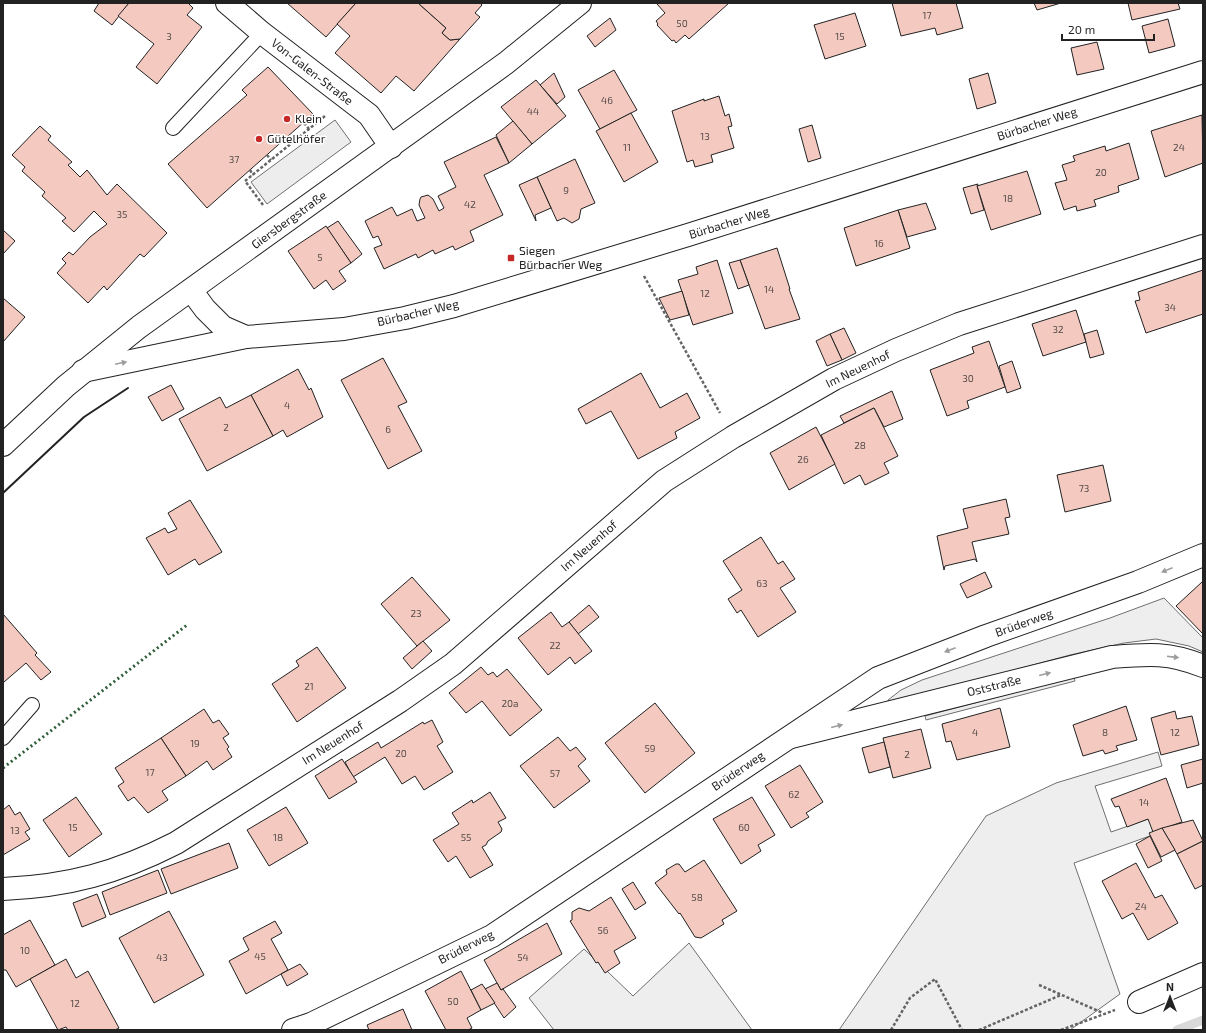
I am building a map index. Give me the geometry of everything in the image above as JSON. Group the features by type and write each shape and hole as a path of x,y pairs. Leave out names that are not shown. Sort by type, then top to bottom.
{"street":[{"name":"Von-Galen-Straße","path":"226,3 262,33 369,115 391,147"},
{"name":"Giersbergstraße","path":"3,445 83,371 191,290 506,63 580,3"},
{"name":"Bürbacher Weg","path":"83,371 246,337 344,329 405,318 454,306 632,253 1203,72"},
{"name":"Im Neuenhof","path":"3,889 57,884 107,873 141,861 176,843 400,701 454,664 664,481 733,437 834,379 896,350 959,324 1203,246"},
{"name":"Bürbacher Weg","path":"191,290 205,309 223,327 246,337"},
{"name":"Brüderweg","path":"293,1030 311,1024 492,936 786,738 878,678 986,636 1138,582 1203,555"},
{"name":"Oststraße","path":"786,738 1112,657 1147,654 1182,658 1203,666"},
{"path":"1139,1002 1203,974"}],"lane":[{"path":"173,128 262,33"},
{"path":"3,738 32,705"}],"path":[{"path":"279,227 245,181 347,98"},
{"path":"304,122 309,129"},
{"path":"267,155 271,160"},
{"path":"250,170 253,175"},
{"path":"632,253 733,437"},
{"path":"891,1030 910,998 935,979 962,1030"},
{"path":"1039,985 1104,1014"},
{"path":"978,1030 1061,995"},
{"path":"1061,1030 1139,1002"}],"shaded area":[{"path":"335,120 351,142 267,204 251,182"},
{"path":"1164,598 1203,638 1203,652 1189,646 1156,639 1124,643 1070,655 888,704 888,700 901,690 922,680 1110,618"},
{"path":"1074,677 1075,681 926,720 925,716"},
{"path":"1158,752 1162,766 1095,786 1111,832 1154,817 1161,832 1074,863 1120,994 1070,1030 839,1030 986,816 1056,783"},
{"path":"689,943 752,1030 554,1030 529,998 584,949 633,996"}],"building":[{"path":"99,3 129,3 112,25 94,11"},
{"path":"129,3 188,3 193,8 187,15 202,27 157,84 136,67 154,44 118,16"},
{"path":"287,3 356,3 326,37"},
{"path":"356,3 418,3 446,28 442,33 450,40 460,39 414,91 396,76 381,93 335,53 350,36 337,24"},
{"path":"418,3 480,3 482,5 475,13 480,17 460,39 450,40 442,33 446,28"},
{"path":"729,3 689,39 685,35 676,43 674,40 672,41 657,25 658,24 656,21 665,13 657,4"},
{"path":"892,3 956,3 963,28 937,35 935,28 901,36"},
{"path":"1034,3 1061,3 1037,10"},
{"path":"1128,3 1178,3 1180,9 1132,20"},
{"path":"855,13 866,46 825,59 814,25"},
{"path":"610,18 616,30 595,47 587,36"},
{"path":"1168,19 1175,46 1149,53 1142,26"},
{"path":"1097,42 1104,69 1077,75 1071,48"},
{"path":"268,67 313,114 207,208 168,164 247,95 242,90"},
{"path":"614,70 637,110 600,129 578,90"},
{"path":"554,73 565,97 557,104 540,85"},
{"path":"988,73 996,103 977,109 969,79"},
{"path":"536,80 566,116 532,144 501,107"},
{"path":"719,96 725,116 729,114 732,126 728,127 734,148 711,155 713,162 695,167 693,160 687,162 672,111 704,99 704,101"},
{"path":"631,113 658,162 624,182 596,131"},
{"path":"1202,115 1203,163 1165,177 1151,131"},
{"path":"513,121 532,144 509,163 496,135"},
{"path":"812,125 821,158 808,162 799,129"},
{"path":"40,126 51,136 48,140 72,162 68,165 80,177 87,170 107,195 117,184 167,233 144,257 140,254 107,290 104,286 88,303 57,273 66,263 62,259 69,252 73,255 90,237 107,224 94,211 74,232 62,221 66,218 42,196 45,192 22,171 25,167 12,155"},
{"path":"496,137 509,163 484,175 503,215 470,231 474,241 455,250 453,246 435,254 433,250 418,258 416,254 384,269 374,248 382,245 378,236 373,238 365,221 392,207 397,216 412,209 417,221 425,218 419,205 421,197 428,195 433,199 439,211 444,208 438,196 456,187 444,162"},
{"path":"1129,143 1139,179 1118,186 1119,192 1094,200 1096,206 1077,211 1076,206 1064,210 1055,183 1067,180 1062,165 1075,161 1073,156 1105,146 1106,151"},
{"path":"575,159 595,203 581,209 579,219 572,223 564,218 557,221 537,177"},
{"path":"1027,171 1041,214 991,230 977,186"},
{"path":"537,177 551,208 535,215 536,221 519,185"},
{"path":"978,184 977,186 984,210 971,214 963,188"},
{"path":"926,203 936,229 907,237 898,210"},
{"path":"898,210 910,248 856,266 844,228"},
{"path":"338,221 362,254 351,263 327,228"},
{"path":"326,226 351,263 339,271 346,281 333,290 326,280 314,289 288,251"},
{"path":"3,230 15,241 3,254"},
{"path":"777,248 789,289 800,319 765,329 740,260"},
{"path":"717,260 733,313 693,325 678,280 698,274 696,267"},
{"path":"740,260 749,285 738,289 729,263"},
{"path":"1203,270 1203,314 1146,333 1135,301 1140,300 1138,292"},
{"path":"682,291 689,315 670,320 659,298"},
{"path":"3,298 25,317 3,342"},
{"path":"1076,310 1086,342 1043,356 1032,324"},
{"path":"844,328 856,353 842,360 830,334"},
{"path":"1097,330 1104,354 1090,358 1084,334"},
{"path":"830,334 842,360 827,366 816,341"},
{"path":"989,341 1005,387 967,401 969,408 947,416 930,370 974,353 972,347"},
{"path":"383,358 407,402 398,406 422,451 388,469 341,380"},
{"path":"1012,361 1021,388 1007,393 999,366"},
{"path":"298,369 309,390 311,388 323,417 287,437 283,430 273,436 251,395"},
{"path":"641,373 660,408 687,393 700,418 675,432 677,438 638,459 611,411 586,424 578,409"},
{"path":"171,385 184,409 162,421 148,397"},
{"path":"892,391 903,419 884,427 874,408 844,423 840,416"},
{"path":"251,395 273,436 207,471 179,419 220,397 226,408"},
{"path":"874,408 898,456 884,463 889,473 865,485 860,475 844,484 821,435"},
{"path":"816,427 835,464 789,490 770,453"},
{"path":"1103,465 1111,501 1065,512 1057,475"},
{"path":"1006,499 1010,517 1005,518 1009,534 972,542 977,562 975,559 945,566 944,570 937,536 968,528 963,509"},
{"path":"190,500 222,552 199,565 195,559 168,575 146,538 165,528 168,533 177,529 168,513"},
{"path":"761,537 778,564 783,561 795,579 780,588 796,612 758,637 741,610 737,613 728,599 742,590 723,561"},
{"path":"985,572 992,587 967,598 960,584"},
{"path":"412,577 450,620 417,646 381,604"},
{"path":"1202,582 1203,583 1203,634 1176,606"},
{"path":"589,605 599,617 578,634 569,622"},
{"path":"551,612 562,627 569,622 592,651 575,664 570,657 548,675 518,638"},
{"path":"3,614 37,653 35,655 51,672 41,680 26,663 4,682 3,681"},
{"path":"423,641 432,651 412,669 403,658"},
{"path":"317,647 346,688 297,722 272,684 299,666 296,661"},
{"path":"481,667 488,675 493,672 497,677 507,669 542,710 510,736 482,701 466,713 449,693"},
{"path":"655,703 695,753 645,793 605,743"},
{"path":"1126,706 1137,740 1116,746 1118,750 1105,754 1103,750 1083,756 1073,725"},
{"path":"1000,708 1010,747 957,760 951,741 946,742 942,724"},
{"path":"204,709 213,723 219,720 229,734 223,738 229,747 227,749 232,757 213,770 207,761 186,776 161,738"},
{"path":"1175,711 1177,719 1192,716 1199,745 1161,755 1151,718"},
{"path":"432,720 443,742 437,746 453,772 424,790 415,776 402,784 385,757 353,777 345,762 378,742 381,748 423,722 424,724"},
{"path":"921,729 931,768 893,778 883,738"},
{"path":"558,737 570,751 576,747 586,759 578,766 590,781 554,808 520,766"},
{"path":"161,738 186,776 162,791 168,800 148,813 134,797 128,801 118,786 124,782 115,768"},
{"path":"884,742 890,767 869,773 862,748"},
{"path":"342,759 357,782 329,799 315,776"},
{"path":"1203,759 1203,783 1187,788 1181,765"},
{"path":"800,765 823,802 806,813 809,817 791,828 765,786"},
{"path":"1166,778 1182,822 1153,832 1148,819 1127,827 1119,806 1115,807 1111,799"},
{"path":"490,792 506,818 498,822 502,829 501,832 482,847 493,865 470,878 456,856 448,862 433,840 459,824 452,813 472,800 473,803"},
{"path":"76,797 102,834 69,857 43,820"},
{"path":"752,797 775,835 758,845 761,851 741,864 713,819"},
{"path":"9,805 15,815 20,812 30,829 25,832 30,839 3,855 3,810"},
{"path":"286,807 308,843 269,866 247,830"},
{"path":"1193,820 1203,841 1177,854 1162,828"},
{"path":"1162,828 1175,850 1161,857 1149,833"},
{"path":"1150,836 1162,861 1148,868 1136,844"},
{"path":"1203,841 1203,885 1195,889 1177,854"},
{"path":"229,843 238,868 171,894 161,869"},
{"path":"704,860 737,911 722,920 724,924 701,938 695,937 680,913 679,914 655,883 667,874 666,870 676,864 679,864 685,872"},
{"path":"1136,863 1155,898 1162,895 1178,923 1148,940 1133,913 1122,919 1102,881"},
{"path":"158,870 167,893 110,915 102,892"},
{"path":"633,882 646,903 635,910 622,889"},
{"path":"97,894 106,917 82,927 73,903"},
{"path":"611,897 636,938 614,951 620,963 605,973 598,962 596,963 570,921 572,920 572,912 579,908 589,911"},
{"path":"169,911 204,975 154,1003 119,938"},
{"path":"30,920 55,965 16,987 6,970 3,970 3,935"},
{"path":"275,921 282,933 271,939 288,970 246,994 229,961 249,950 243,938"},
{"path":"547,923 562,954 501,990 484,960"},
{"path":"66,959 76,978 88,971 119,1028 115,1030 68,1030 66,1027 58,1030 30,979"},
{"path":"300,964 308,974 287,986 281,974"},
{"path":"461,971 481,1010 467,1018 472,1028 468,1030 446,1030 425,991"},
{"path":"497,983 501,990 503,989 516,1007 504,1018 485,989"},
{"path":"482,984 495,1003 481,1010 471,990"},
{"path":"403,1009 412,1030 369,1030 367,1025"}],"waterway":[{"path":"1177,1030 1203,1020"}],"hedge":[{"path":"3,768 187,625"}],"wall":[{"path":"3,493 84,417 128,388"}],"place":[{"name":"Klein","path":"287,119"},
{"name":"Gütelhöfer","path":"259,139"},
{"name":"Siegen Bürbacher Weg","path":"511,258"}]}
